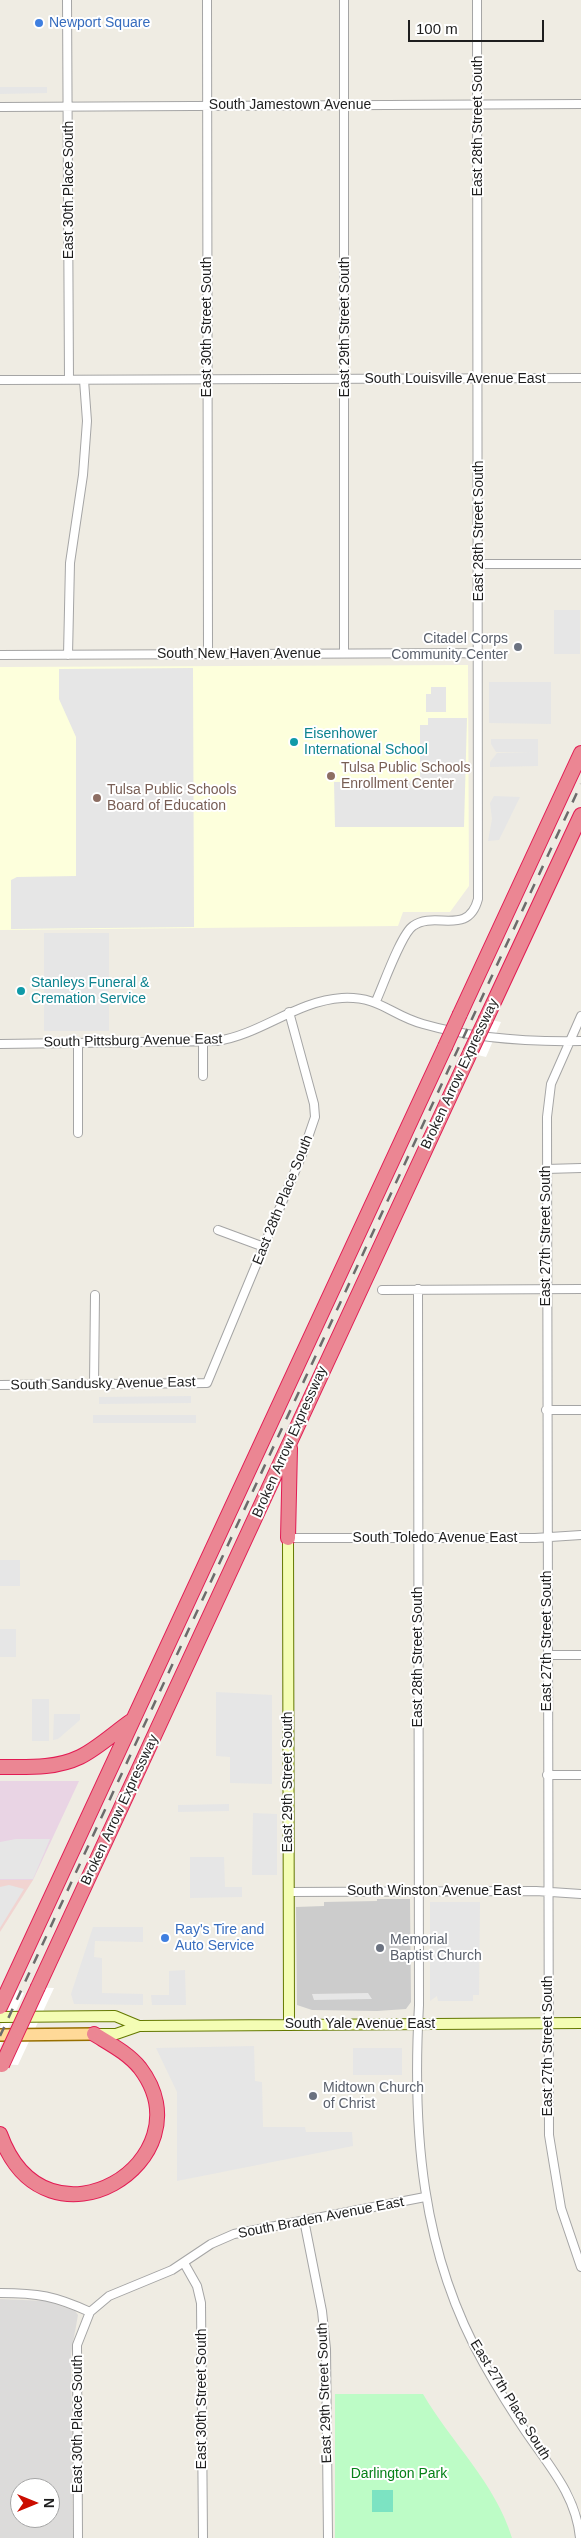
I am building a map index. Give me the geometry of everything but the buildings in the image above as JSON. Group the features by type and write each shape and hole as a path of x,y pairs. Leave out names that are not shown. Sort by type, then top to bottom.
{"highway":[{"name":"Broken Arrow Expressway","path":"0,2007 581,753"},
{"name":"Broken Arrow Expressway","path":"1,2067 581,815"},
{"path":"288,1538 291,1482 290,1445"},
{"path":"0,1767 47,1766 72,1760 82,1756 132,1720"},
{"path":"0,2134 11,2159 19,2170 30,2179 52,2190 74,2194 100,2191 113,2186 134,2170 147,2151 154,2132 156,2114 153,2095 145,2076 132,2060 94,2034"}],"main road":[{"name":"East 29th Street South","path":"288,1538 289,2025"},
{"name":"South Yale Avenue East","path":"0,2017 115,2016 139,2026"},
{"name":"South Yale Avenue East","path":"0,2035 116,2034 139,2026 581,2023"}],"street":[{"name":"East 30th Place South","path":"67,0 69,380"},
{"name":"East 30th Street South","path":"207,0 208,654"},
{"name":"East 29th Street South","path":"344,0 344,653"},
{"name":"East 28th Street South","path":"376,1001 405,937 414,925 423,922 460,920 470,915 477,905 479,653 478,0"},
{"name":"South Jamestown Avenue","path":"0,107 581,104"},
{"name":"South Louisville Avenue East","path":"0,380 581,378"},
{"path":"68,655 70,562 83,475 87,421 84,380"},
{"path":"479,564 581,564"},
{"name":"South New Haven Avenue","path":"0,655 479,653"},
{"name":"South Pittsburg Avenue East","path":"0,1044 203,1043 245,1035 289,1012 327,1000 351,998 376,1001 397,1014 425,1025 503,1040 581,1041"},
{"name":"East 28th Place South","path":"207,1383 303,1152 315,1117 312,1091 289,1012"},
{"name":"East 27th Street South","path":"581,1016 552,1084 547,1116 546,1169 548,2024 551,2157 566,2225 581,2267"},
{"path":"203,1043 203,1076"},
{"path":"78,1044 78,1133"},
{"path":"546,1169 581,1168"},
{"path":"218,1230 264,1247"},
{"path":"382,1290 581,1289"},
{"name":"East 28th Street South","path":"418,1290 418,2024"},
{"path":"94,1295 94,1384"},
{"name":"South Sandusky Avenue East","path":"0,1385 207,1383"},
{"path":"546,1410 581,1410"},
{"name":"South Toledo Avenue East","path":"288,1538 418,1539 581,1535"},
{"path":"547,1655 581,1655"},
{"path":"547,1775 581,1774"},
{"name":"South Winston Avenue East","path":"288,1892 418,1891 581,1894"},
{"name":"East 27th Place South","path":"418,2024 418,2136 425,2197 440,2262 454,2305 485,2366 526,2432 559,2478 577,2517 580,2538"},
{"name":"South Braden Avenue East","path":"90,2312 109,2296 184,2263 211,2244 234,2234 425,2197"},
{"name":"East 29th Street South","path":"304,2220 322,2311 326,2349 328,2538"},
{"name":"East 30th Street South","path":"184,2263 196,2286 201,2308 203,2538"},
{"path":"0,2293 34,2293 67,2302 90,2312"},
{"name":"East 30th Place South","path":"78,2538 77,2345 90,2312"}],"shaded area":[{"path":"0,87 47,87 47,93 0,94"},
{"path":"554,610 580,610 580,654 554,654"},
{"path":"468,665 469,886 450,912 403,912 398,926 0,930 0,667"},
{"name":"Tulsa Public Schools Board of Education","path":"193,668 194,927 11,929 11,880 17,877 76,876 76,737 59,699 59,669"},
{"path":"489,682 551,682 551,724 489,723"},
{"path":"431,687 446,687 446,712 426,712 426,694 431,694"},
{"path":"428,718 467,718 464,827 335,827 334,782 420,781 420,725 428,725"},
{"path":"491,739 538,739 538,766 490,767 490,762 497,753 531,752 496,752 491,744"},
{"path":"494,796 520,797 499,840 488,841 492,819 490,803"},
{"path":"44,933 109,933 109,1031 44,1031"},
{"path":"191,1396 191,1403 99,1404 99,1397"},
{"path":"93,1415 196,1415 196,1423 93,1423"},
{"path":"0,1560 20,1560 20,1586 0,1586"},
{"path":"0,1629 16,1629 16,1657 0,1657"},
{"path":"216,1692 272,1695 272,1784 230,1783 230,1757 216,1756"},
{"path":"32,1699 49,1699 49,1741 32,1741"},
{"path":"54,1714 80,1714 80,1720 58,1739 53,1740"},
{"path":"0,1781 79,1781 33,1880 0,1880"},
{"path":"229,1804 229,1811 178,1812 178,1805"},
{"path":"253,1813 277,1814 277,1875 252,1875"},
{"path":"16,1839 50,1839 33,1879 0,1879 0,1842"},
{"path":"190,1857 224,1857 225,1887 242,1887 242,1897 190,1898"},
{"path":"0,1880 33,1880 0,1932"},
{"path":"9,1885 24,1889 0,1928 0,1887"},
{"path":"377,1899 410,1899 411,2002 406,2009 377,2011 312,2010 297,2005 296,1907 324,1906 324,1902 377,1901"},
{"path":"430,1902 480,1902 479,1995 473,1995 473,2001 438,2001 437,1996 430,2001"},
{"path":"93,1927 143,1927 143,1942 95,1941 94,1957 102,1958 102,1993 143,1994 143,2005 74,2004 71,1994"},
{"path":"185,1970 186,2005 152,2005 151,1995 169,1995 169,1971"},
{"path":"368,1993 372,1999 314,2000 312,1994"},
{"path":"254,2046 255,2081 262,2082 263,2127 305,2127 306,2132 352,2132 353,2146 177,2181 177,2092 156,2048"},
{"path":"353,2048 402,2048 402,2075 353,2075"},
{"path":"0,2299 47,2301 75,2311 78,2315 71,2354 73,2538 0,2538"}],"green space":[{"name":"Darlington Park","path":"335,2394 423,2394 484,2481 505,2518 512,2538 335,2538"},
{"path":"372,2490 393,2490 393,2512 372,2512"}],"pier":[{"path":"480,1018 501,1022 486,1057 465,1052"},
{"path":"31,1987 54,1988 18,2065 0,2064"},
{"path":"17,1990 24,1993 0,2046 0,2027"}],"railway":[{"path":"0,2036 581,784"}],"place":[{"name":"Newport Square","path":"39,23"},
{"name":"Citadel Corps Community Center","path":"518,647"},
{"name":"Eisenhower International School","path":"294,742"},
{"name":"Tulsa Public Schools Enrollment Center","path":"331,776"},
{"name":"Tulsa Public Schools Board of Education","path":"97,798"},
{"name":"Stanleys Funeral & Cremation Service","path":"21,991"},
{"name":"Ray's Tire and Auto Service","path":"165,1938"},
{"name":"Memorial Baptist Church","path":"380,1948"},
{"name":"Midtown Church of Christ","path":"313,2096"}]}
